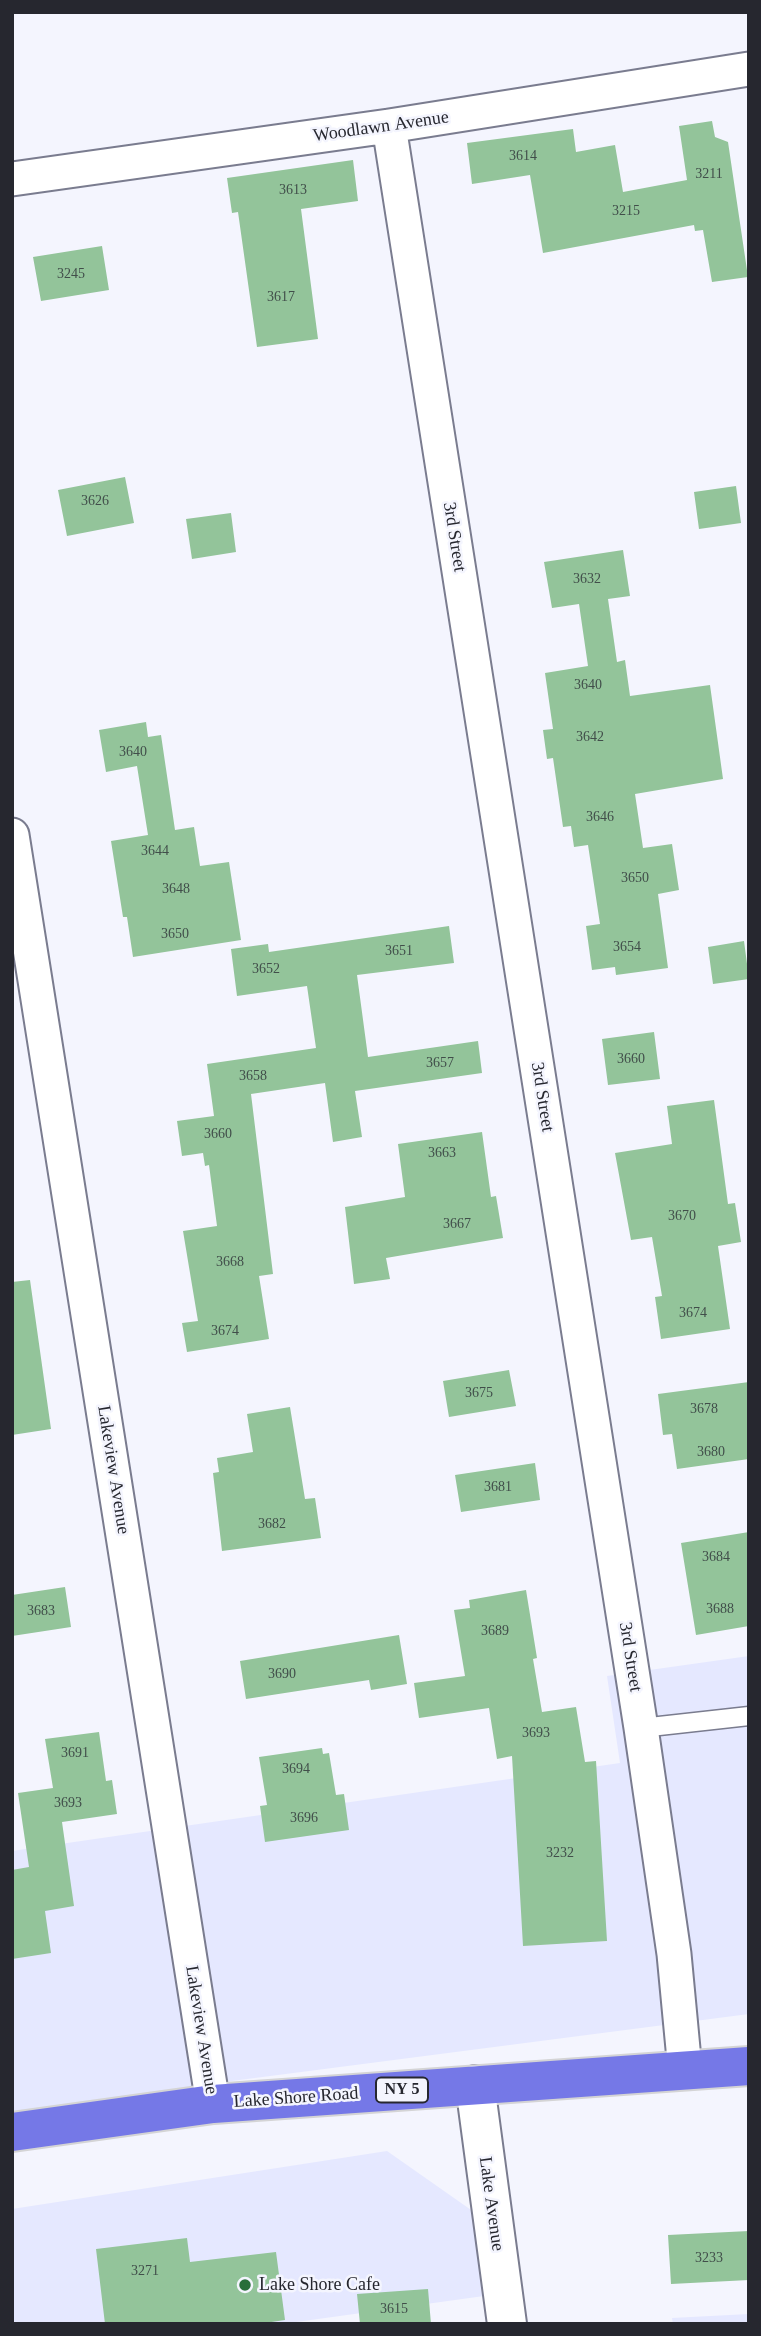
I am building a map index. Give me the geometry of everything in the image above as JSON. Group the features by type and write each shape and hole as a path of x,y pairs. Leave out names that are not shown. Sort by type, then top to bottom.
{"highway":[{"name":"Lake Shore Road","path":"12,2132 213,2104 749,2066"}],"street":[{"name":"Woodlawn Avenue","path":"12,179 389,126 749,69"},
{"name":"3rd Street","path":"389,126 641,1728 674,1954 685,2070"},
{"name":"Lakeview Avenue","path":"12,835 213,2104"},
{"name":"Lake Avenue","path":"475,2085 507,2324"}],"lane":[{"path":"641,1728 749,1716"}],"shaded area":[{"path":"749,1656 749,2014 224,2082 12,2114 12,1851 620,1763 607,1676"},
{"path":"387,2151 474,2212 484,2296 282,2324 12,2324 12,2209"},
{"path":"749,2314 749,2324 673,2324 672,2318"}],"building":[{"path":"712,121 715,137 728,142 748,277 712,282 703,230 695,231 694,225 543,253 530,175 472,184 467,143 573,129 576,152 615,145 623,192 687,180 679,126"},
{"path":"353,160 358,201 301,209 318,339 257,347 238,212 232,213 227,178"},
{"path":"102,246 109,290 41,301 33,257"},
{"path":"125,477 134,523 67,536 58,490"},
{"path":"736,486 741,523 699,529 694,492"},
{"path":"231,513 236,552 192,559 186,519"},
{"path":"623,550 630,596 608,599 617,662 625,660 630,696 710,685 723,779 635,794 643,848 672,844 679,890 658,894 668,968 616,975 615,967 592,970 586,926 600,924 588,845 574,847 571,826 563,827 553,758 547,759 543,730 553,729 545,673 588,666 579,604 552,608 544,562"},
{"path":"146,722 148,737 161,735 175,830 194,827 200,866 229,862 241,940 133,957 127,917 123,917 111,841 148,835 137,766 106,772 99,730"},
{"path":"449,926 454,963 357,975 368,1057 478,1041 482,1073 355,1091 362,1137 333,1142 325,1083 251,1094 273,1274 259,1276 269,1339 187,1352 182,1323 198,1321 183,1231 217,1226 209,1165 205,1166 203,1153 182,1156 177,1121 214,1116 207,1064 316,1048 307,986 237,996 231,949 268,944 269,952"},
{"path":"744,941 749,979 713,984 708,947"},
{"path":"654,1032 660,1079 608,1085 602,1039"},
{"path":"714,1100 728,1204 735,1203 741,1242 718,1246 730,1329 661,1339 655,1297 662,1296 652,1237 631,1240 615,1153 672,1144 667,1106"},
{"path":"482,1132 491,1197 496,1196 503,1238 386,1258 390,1279 354,1284 345,1207 405,1197 398,1144"},
{"path":"30,1280 51,1429 12,1435 12,1282"},
{"path":"509,1370 516,1406 449,1417 443,1381"},
{"path":"749,1382 749,1459 677,1469 672,1434 663,1435 658,1394"},
{"path":"290,1407 305,1499 315,1498 321,1538 222,1551 213,1473 219,1472 217,1458 253,1452 247,1414"},
{"path":"535,1463 540,1500 461,1512 455,1475"},
{"path":"749,1532 749,1626 696,1635 681,1543"},
{"path":"65,1587 71,1627 12,1636 12,1595"},
{"path":"526,1590 542,1712 576,1707 585,1762 596,1761 607,1941 523,1946 512,1756 497,1759 489,1708 419,1718 414,1683 465,1676 454,1610 470,1608 469,1600"},
{"path":"399,1635 407,1684 371,1690 369,1680 246,1699 240,1661"},
{"path":"99,1732 106,1781 112,1780 117,1814 62,1822 74,1906 45,1911 51,1953 12,1959 12,1870 29,1867 18,1793 53,1788 45,1739"},
{"path":"322,1748 323,1754 329,1753 336,1795 344,1794 349,1830 265,1842 260,1806 267,1805 259,1757"},
{"path":"749,2231 749,2280 671,2284 668,2235"},
{"path":"187,2238 190,2262 276,2252 285,2320 258,2324 105,2324 96,2249"},
{"path":"428,2289 431,2324 360,2324 357,2294"}],"place":[{"name":"Lake Shore Cafe","path":"245,2285"}]}
